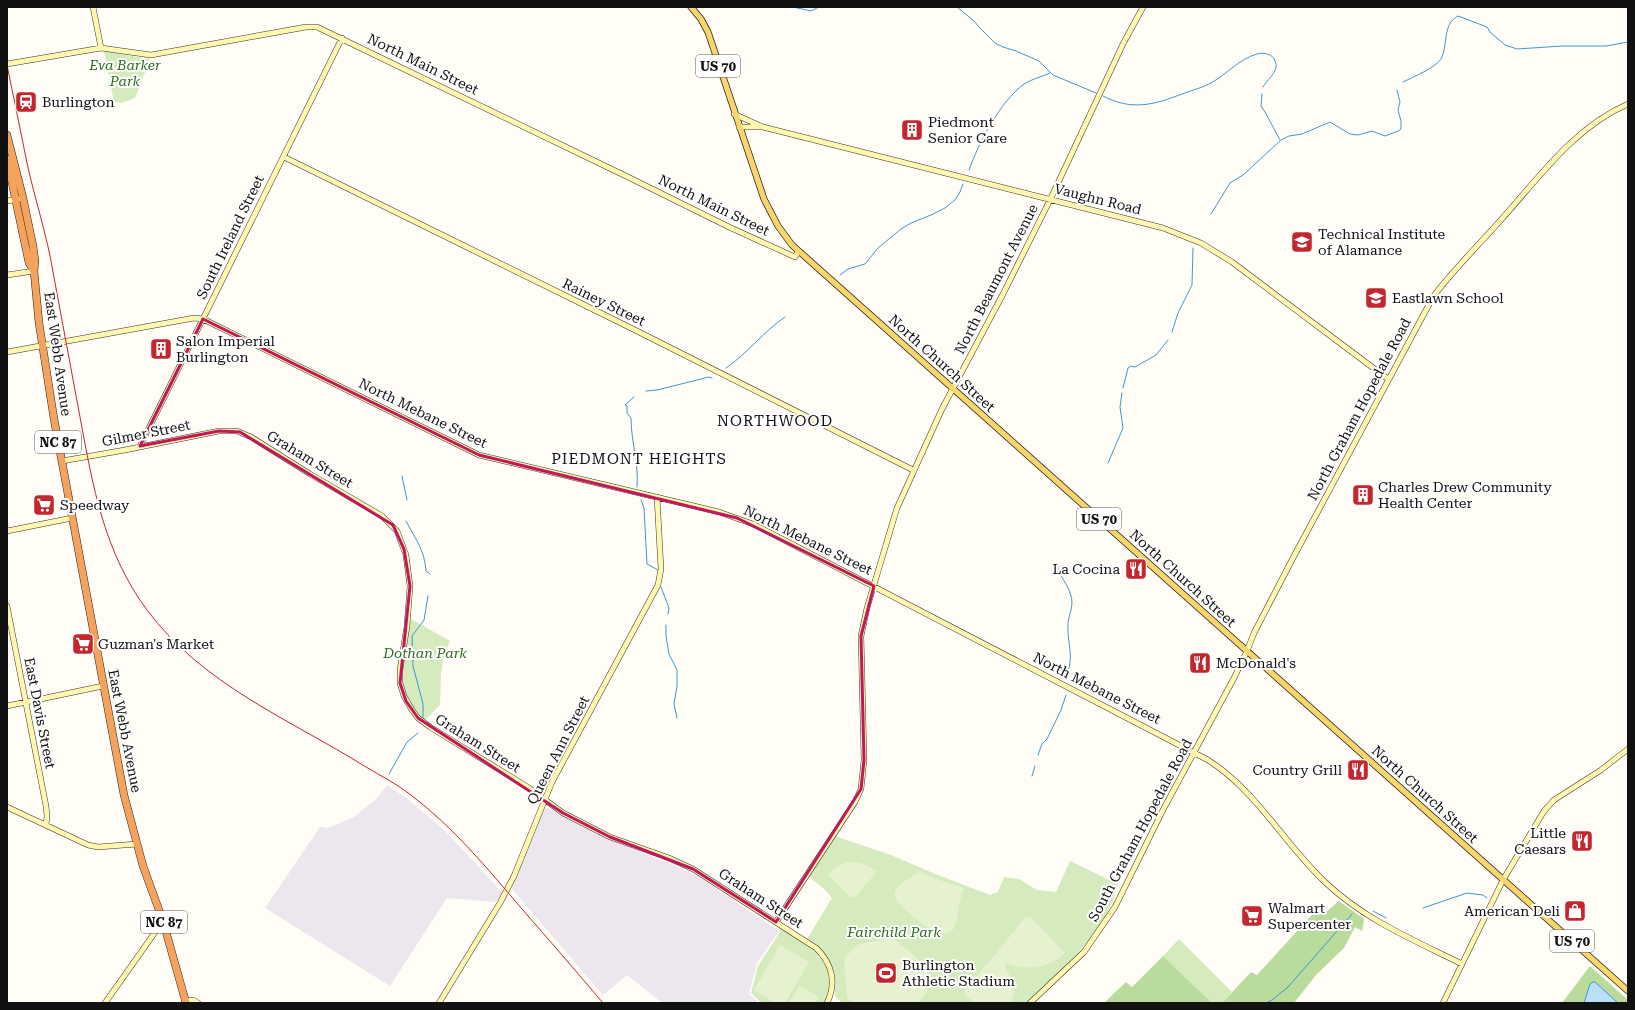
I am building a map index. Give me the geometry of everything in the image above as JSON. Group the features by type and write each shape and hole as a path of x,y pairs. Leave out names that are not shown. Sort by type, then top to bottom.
{"highway":[{"name":"East Webb Avenue","path":"7,134 20,199 29,263 34,271 43,345 72,518 124,795 143,866 164,921 190,1002"},
{"name":"East Webb Avenue","path":"7,159 20,199"}],"main road":[{"name":"North Church Street","path":"691,7 701,19 708,32 734,114 767,206 782,233 799,251 1628,991"},
{"name":"US 70","path":"697,7 701,19"}],"street":[{"path":"93,7 101,48"},
{"name":"North Beaumont Avenue","path":"776,922 855,802 861,789 864,760 861,636 867,608 897,508 913,470 953,388 995,310 1050,200 1119,51 1143,7"},
{"name":"North Main Street","path":"7,64 101,48 151,55 314,26 342,38 729,227 795,257 799,251"},
{"name":"South Ireland Street","path":"140,446 342,38"},
{"name":"North Graham Hopedale Road","path":"1247,652 1254,633 1294,556 1429,304 1455,271 1576,137 1600,118 1628,104"},
{"name":"Vaughn Road","path":"734,114 763,127 1163,228 1185,236 1211,248 1232,262 1388,379"},
{"name":"Vaughn Road","path":"739,128 763,127"},
{"name":"Rainey Street","path":"284,157 631,328 913,470"},
{"path":"7,201 20,199"},
{"path":"7,275 34,271"},
{"name":"North Mebane Street","path":"7,352 194,318 203,319 479,455 657,497 745,521 874,586 1195,753 1220,768 1250,794 1314,871 1346,900 1384,926 1462,964"},
{"name":"Gilmer Street","path":"62,461 219,431 234,430"},
{"name":"Graham Street","path":"234,430 251,437 310,474 382,516 393,525 400,537 404,549 410,586 407,626 400,674 402,691 412,710 424,723 530,788 544,800 569,817 610,837 669,858 693,869 816,948 824,956 832,973 833,984 829,1000"},
{"name":"Queen Ann Street","path":"439,1003 500,903 514,876 552,782 646,608 660,578 661,556 657,497"},
{"path":"7,531 72,518"},
{"name":"East Davis Street","path":"7,606 48,816 46,825"},
{"name":"South Graham Hopedale Road","path":"1030,1003 1084,952 1101,929 1126,886 1156,824 1195,753 1247,652"},
{"path":"7,706 26,703 68,692 103,686"},
{"path":"1443,1003 1503,880 1549,805 1563,794 1611,763 1628,749"},
{"path":"7,807 94,847 137,844"},
{"path":"105,1003 164,921"}],"highlighted area":[{"path":"203,319 479,455 737,518 874,586 861,636 864,760 861,789 776,922 693,869 610,837 563,813 418,718 406,701 400,683 410,586 404,549 393,525 240,432 219,431 140,446"}],"shaded area":[{"path":"387,785 408,799 445,831 503,893 496,902 447,898 390,986 265,908 320,827 328,828 354,817 376,799"},
{"path":"548,808 594,833 699,877 779,931 757,963 749,994 759,1003 662,1003 627,975 603,995 512,889 543,810"}],"green space":[{"name":"Eva Barker Park","path":"104,51 150,59 135,98 122,103 114,102"},
{"name":"Dothan Park","path":"411,619 450,641 444,656 441,673 440,705 426,719 422,719 412,707 406,695 403,683 403,659"},
{"name":"Fairchild Park","path":"835,836 891,855 990,895 998,892 1004,877 1019,879 1037,890 1056,892 1070,861 1118,884 1113,901 1105,917 1082,949 1028,1003 842,1003 835,996 834,971 829,960 807,939 832,898 808,876"},
{"path":"847,862 861,863 877,871 856,897 850,897 828,875 836,867"},
{"path":"919,871 936,879 964,888 954,928 948,933 941,933 924,925 897,902 895,896 898,887"},
{"path":"1339,901 1364,919 1362,931 1355,927 1344,948 1316,975 1294,1003 1222,1003 1251,972 1257,975 1319,907 1326,912"},
{"path":"1025,917 1030,917 1065,953 1051,962 1036,967 1029,968 1013,966 1005,963 1014,987 1014,994 1011,1003 976,1003 965,995 965,989 996,954"},
{"path":"779,928 802,941 820,957 826,966 829,977 829,989 825,1003 761,1003 751,993 758,966 780,932"},
{"name":"Burlington Athletic Stadium","path":"892,938 920,961 929,976 929,985 924,996 918,1003 856,1003 847,998 844,958 859,944"},
{"path":"1179,939 1232,992 1222,1003 1212,1003 1163,956"},
{"path":"780,945 809,962 785,1003 776,1003 754,990"},
{"path":"1163,956 1212,1003 1104,1003 1126,982 1132,987"},
{"path":"1590,966 1628,1000 1628,1003 1618,1003 1595,982 1586,995 1584,1003 1562,1003"},
{"path":"799,986 819,997 816,1003 789,1003"}],"water":[{"path":"1595,982 1618,1003 1584,1003 1590,984"}],"waterway":[{"path":"793,7 811,11 819,7"},
{"path":"957,7 974,21 995,43 1039,61 1053,75 1096,93"},
{"path":"1403,82 1429,69 1441,59 1447,30 1453,20 1458,16 1487,27 1490,32 1505,45 1517,49 1562,46 1606,46 1628,42"},
{"path":"1103,96 1114,101 1133,105 1142,105 1162,101 1208,85 1244,59 1262,53 1268,54 1272,57 1276,65 1274,72 1263,87"},
{"path":"969,170 984,135 1007,101 1024,84 1050,73"},
{"path":"1211,214 1230,183 1243,175 1281,140 1289,136 1302,134 1330,122 1350,134 1358,135 1372,131 1385,136 1398,131 1401,129 1401,121 1398,110 1400,102 1397,90"},
{"path":"1262,94 1261,106 1280,140"},
{"path":"840,275 848,269 865,264 878,248 901,229 945,208 955,200 963,184"},
{"path":"1172,332 1178,313 1192,285 1193,248"},
{"path":"726,368 785,317"},
{"path":"1123,388 1128,368 1131,366 1135,367 1156,355 1168,340"},
{"path":"646,391 657,390 709,377 712,378"},
{"path":"1108,463 1123,428 1120,407 1122,393"},
{"path":"634,397 625,405 627,406 627,413 631,418 637,470 637,487"},
{"path":"402,476 407,500"},
{"path":"641,500 644,508 647,564 658,570"},
{"path":"406,521 422,551 426,571 430,574"},
{"path":"1057,563 1059,572 1070,591 1072,600 1068,623 1070,663 1066,678"},
{"path":"661,587 669,608 668,614"},
{"path":"423,717 423,704 413,666 412,636 424,620 428,596"},
{"path":"666,625 669,654 677,670 677,686 674,704 677,718"},
{"path":"1038,755 1042,744 1047,739 1061,710 1066,695"},
{"path":"389,774 407,742 418,733"},
{"path":"1032,776 1035,766"},
{"path":"1423,908 1467,893 1483,895 1487,898"},
{"path":"1373,911 1386,918"},
{"path":"1266,1003 1288,987 1352,914"}],"railway":[{"path":"7,65 27,163 50,258 90,469 102,518 110,542 132,588 147,610 169,636 194,659 221,680 249,699 406,791 442,821 483,864 603,1003"}],"place":[{"name":"Burlington","path":"26,102"},
{"name":"Piedmont Senior Care","path":"912,130"},
{"name":"Technical Institute of Alamance","path":"1302,242"},
{"name":"Eastlawn School","path":"1376,298"},
{"name":"Salon Imperial Burlington","path":"161,349"},
{"name":"Charles Drew Community Health Center","path":"1363,495"},
{"name":"Speedway","path":"44,505"},
{"name":"La Cocina","path":"1136,569"},
{"name":"Guzman's Market","path":"83,644"},
{"name":"McDonald's","path":"1200,663"},
{"name":"Country Grill","path":"1358,770"},
{"name":"Little Caesars","path":"1582,841"},
{"name":"American Deli","path":"1575,911"},
{"name":"Walmart Supercenter","path":"1252,916"},
{"name":"Burlington Athletic Stadium","path":"886,973"}],"district":[{"name":"NORTHWOOD","path":"775,421"},
{"name":"PIEDMONT HEIGHTS","path":"639,459"}]}
